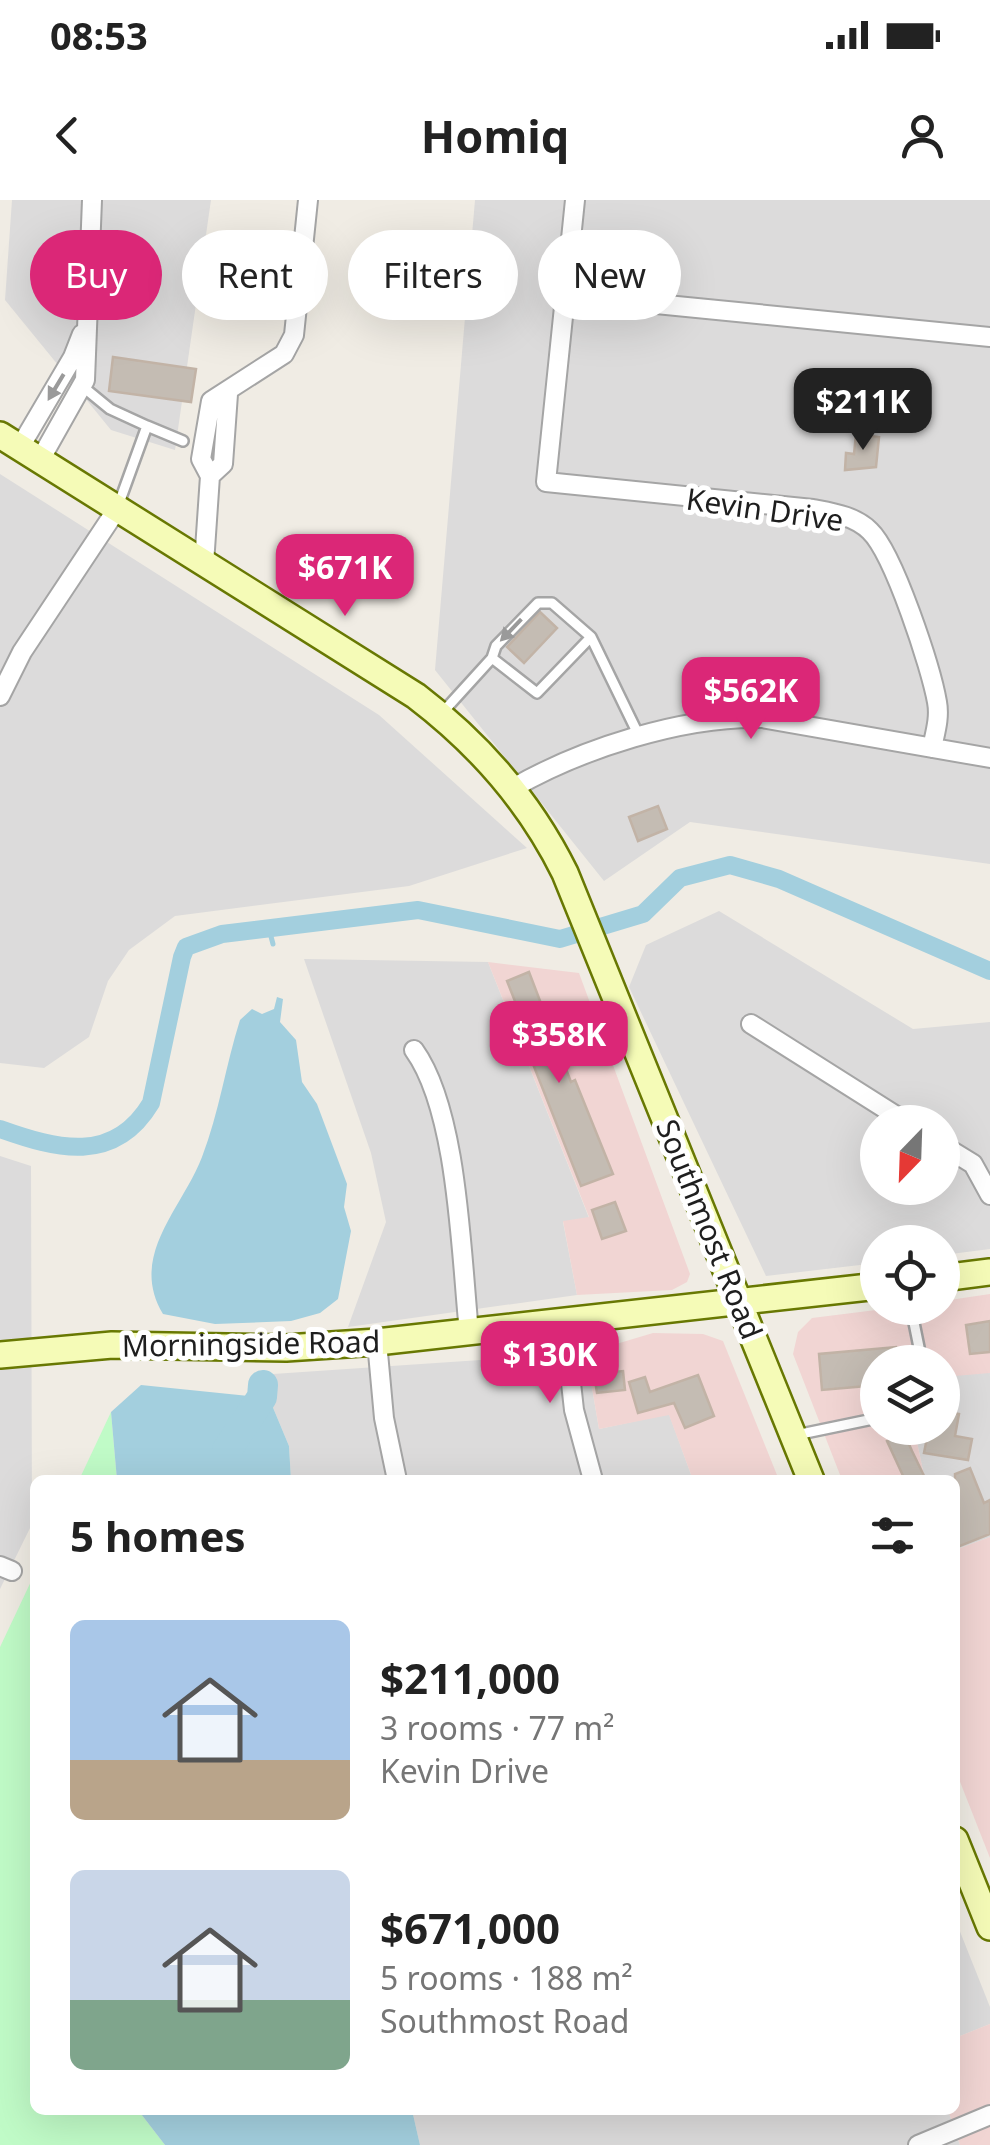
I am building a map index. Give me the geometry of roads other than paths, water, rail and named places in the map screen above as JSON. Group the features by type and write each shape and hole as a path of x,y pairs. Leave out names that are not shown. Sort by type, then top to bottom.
{"main road":[{"name":"Southmost Road","path":"20,447 440,715 513,788 550,842 580,909 809,1475"},
{"path":"960,1276 990,1272"},
{"name":"Morningside Road","path":"0,1355 112,1345 286,1348 377,1342 860,1288"},
{"path":"960,1852 990,1927"}],"street":[{"path":"20,447 82,386 92,200"},
{"path":"204,564 210,476 200,459 211,402 284,354 294,335 308,200"},
{"path":"572,230 575,200"},
{"path":"681,306 990,337"},
{"name":"Kevin Drive","path":"563,320 546,482 813,510 851,518 867,527 887,556 927,666 938,704 932,748"},
{"path":"20,447 73,358 84,324"},
{"path":"210,476 223,464 228,394"},
{"path":"204,436 226,437"},
{"path":"0,696 22,652 117,509"},
{"path":"513,788 554,763 704,722 747,718 990,758"},
{"path":"751,1024 879,1105"},
{"path":"414,1050 428,1070 440,1108 469,1332"},
{"path":"960,1156 972,1164 990,1195"},
{"path":"564,1320 574,1410 591,1475"},
{"path":"377,1342 384,1418 395,1475"},
{"path":"918,2145 990,2116"}],"lane":[{"path":"82,386 110,409 183,440"},
{"path":"117,509 147,426"},
{"path":"440,715 492,658 496,646 538,603 552,603 591,638 641,739"},
{"path":"492,658 536,693 591,638"},
{"path":"793,1436 860,1422"}],"water":[{"path":"277,997 283,999 280,1022 296,1040 302,1082 317,1104 347,1184 344,1207 351,1231 338,1299 320,1313 291,1321 215,1324 163,1314 154,1293 152,1272 162,1233 202,1157 240,1020 252,1009 262,1014 274,1009"},
{"path":"141,1385 269,1398 289,1446 291,1475 117,1475 111,1412"},
{"path":"142,2115 413,2115 420,2145 165,2145"}],"waterway":[{"path":"0,1129 42,1142 83,1147 120,1136 136,1123 151,1103 186,947 222,934 418,910 560,939 643,914 680,878 730,865 779,879 990,971"},
{"path":"269,929 273,944"},
{"path":"227,1475 227,1450 262,1397 263,1385"}]}
